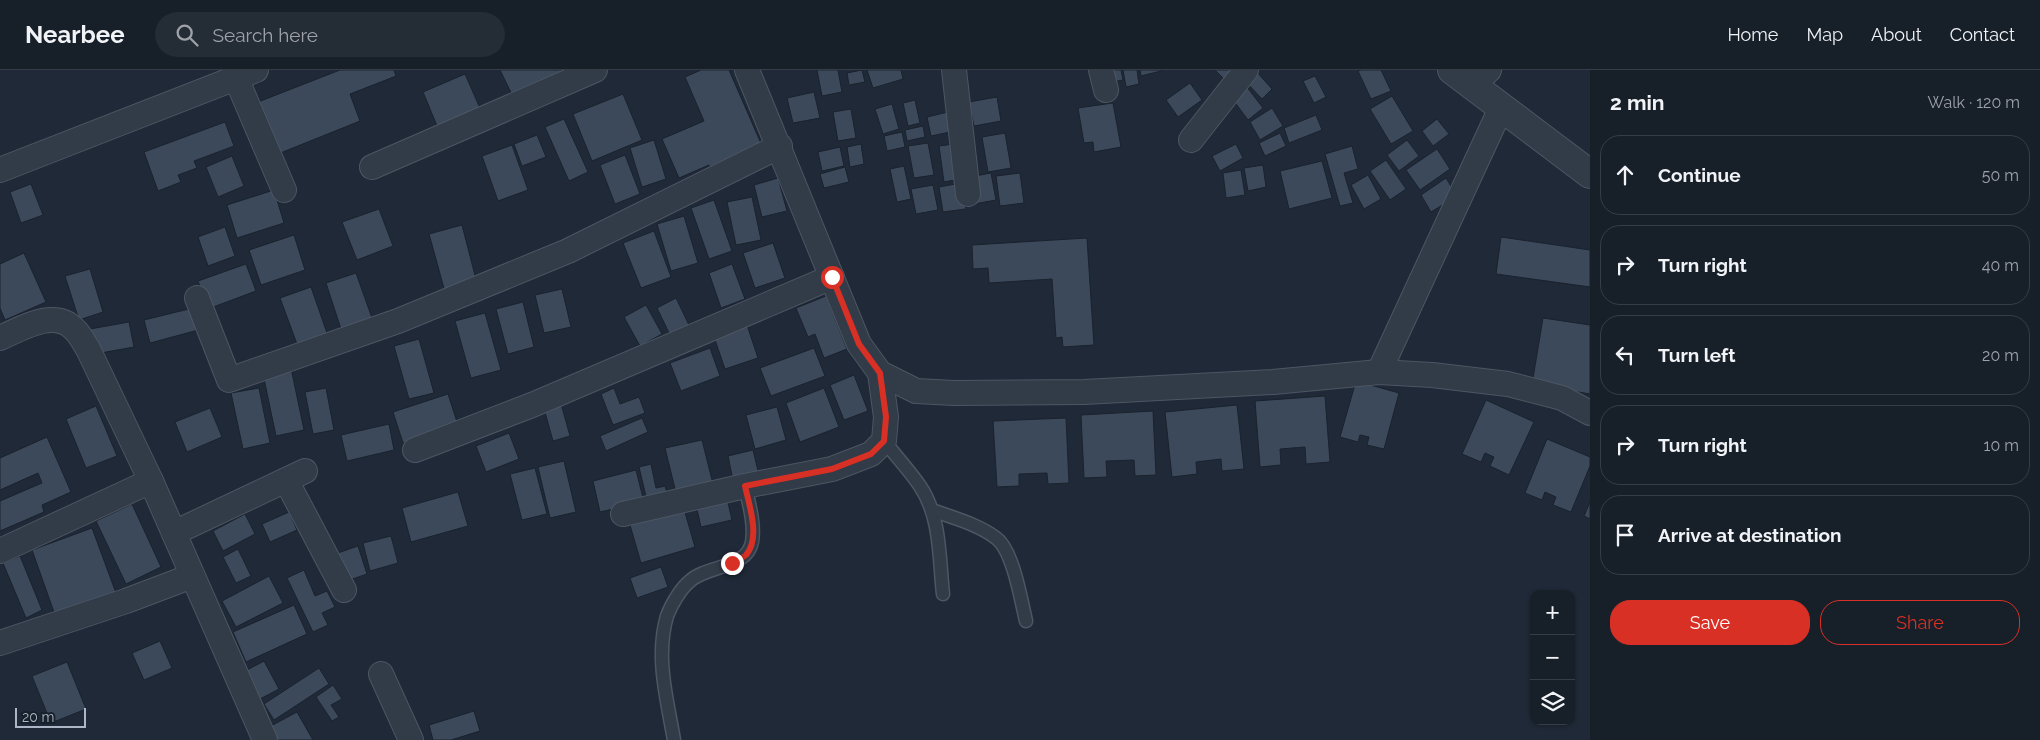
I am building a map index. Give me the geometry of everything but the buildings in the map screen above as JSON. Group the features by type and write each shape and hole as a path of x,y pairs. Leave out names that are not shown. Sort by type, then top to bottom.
{"street":[{"path":"372,166 595,70"},
{"path":"747,70 780,146 859,344 880,373 916,391 954,393 1094,392 1273,382 1379,372 1432,375 1508,384 1562,398 1590,413"},
{"path":"954,70 968,194"},
{"path":"1191,140 1246,70"},
{"path":"0,170 246,74 284,190"},
{"path":"1471,75 1501,108 1590,174"},
{"path":"1379,372 1501,108"},
{"path":"197,298 229,380 398,321 568,251 780,146"},
{"path":"415,450 532,405 832,277"},
{"path":"0,338 38,321 62,321 74,329 88,349 151,481 265,740"},
{"path":"623,514 745,486 832,469 871,454 884,441 886,417 880,373"},
{"path":"174,533 296,475 344,590"},
{"path":"0,550 151,481"},
{"path":"0,643 126,601 192,576"},
{"path":"381,674 411,740"}],"lane":[{"path":"884,441 920,487 932,510 943,594"},
{"path":"674,740 662,669 662,641 668,614 690,581 705,572 732,563 746,555 752,543 753,526 745,486"},
{"path":"932,510 982,530 998,539 1007,552 1026,621"}],"route":[{"path":"732,563 746,555 752,543 753,526 745,486 832,469 871,454 884,441 886,417 880,373 859,344 832,277"}]}
